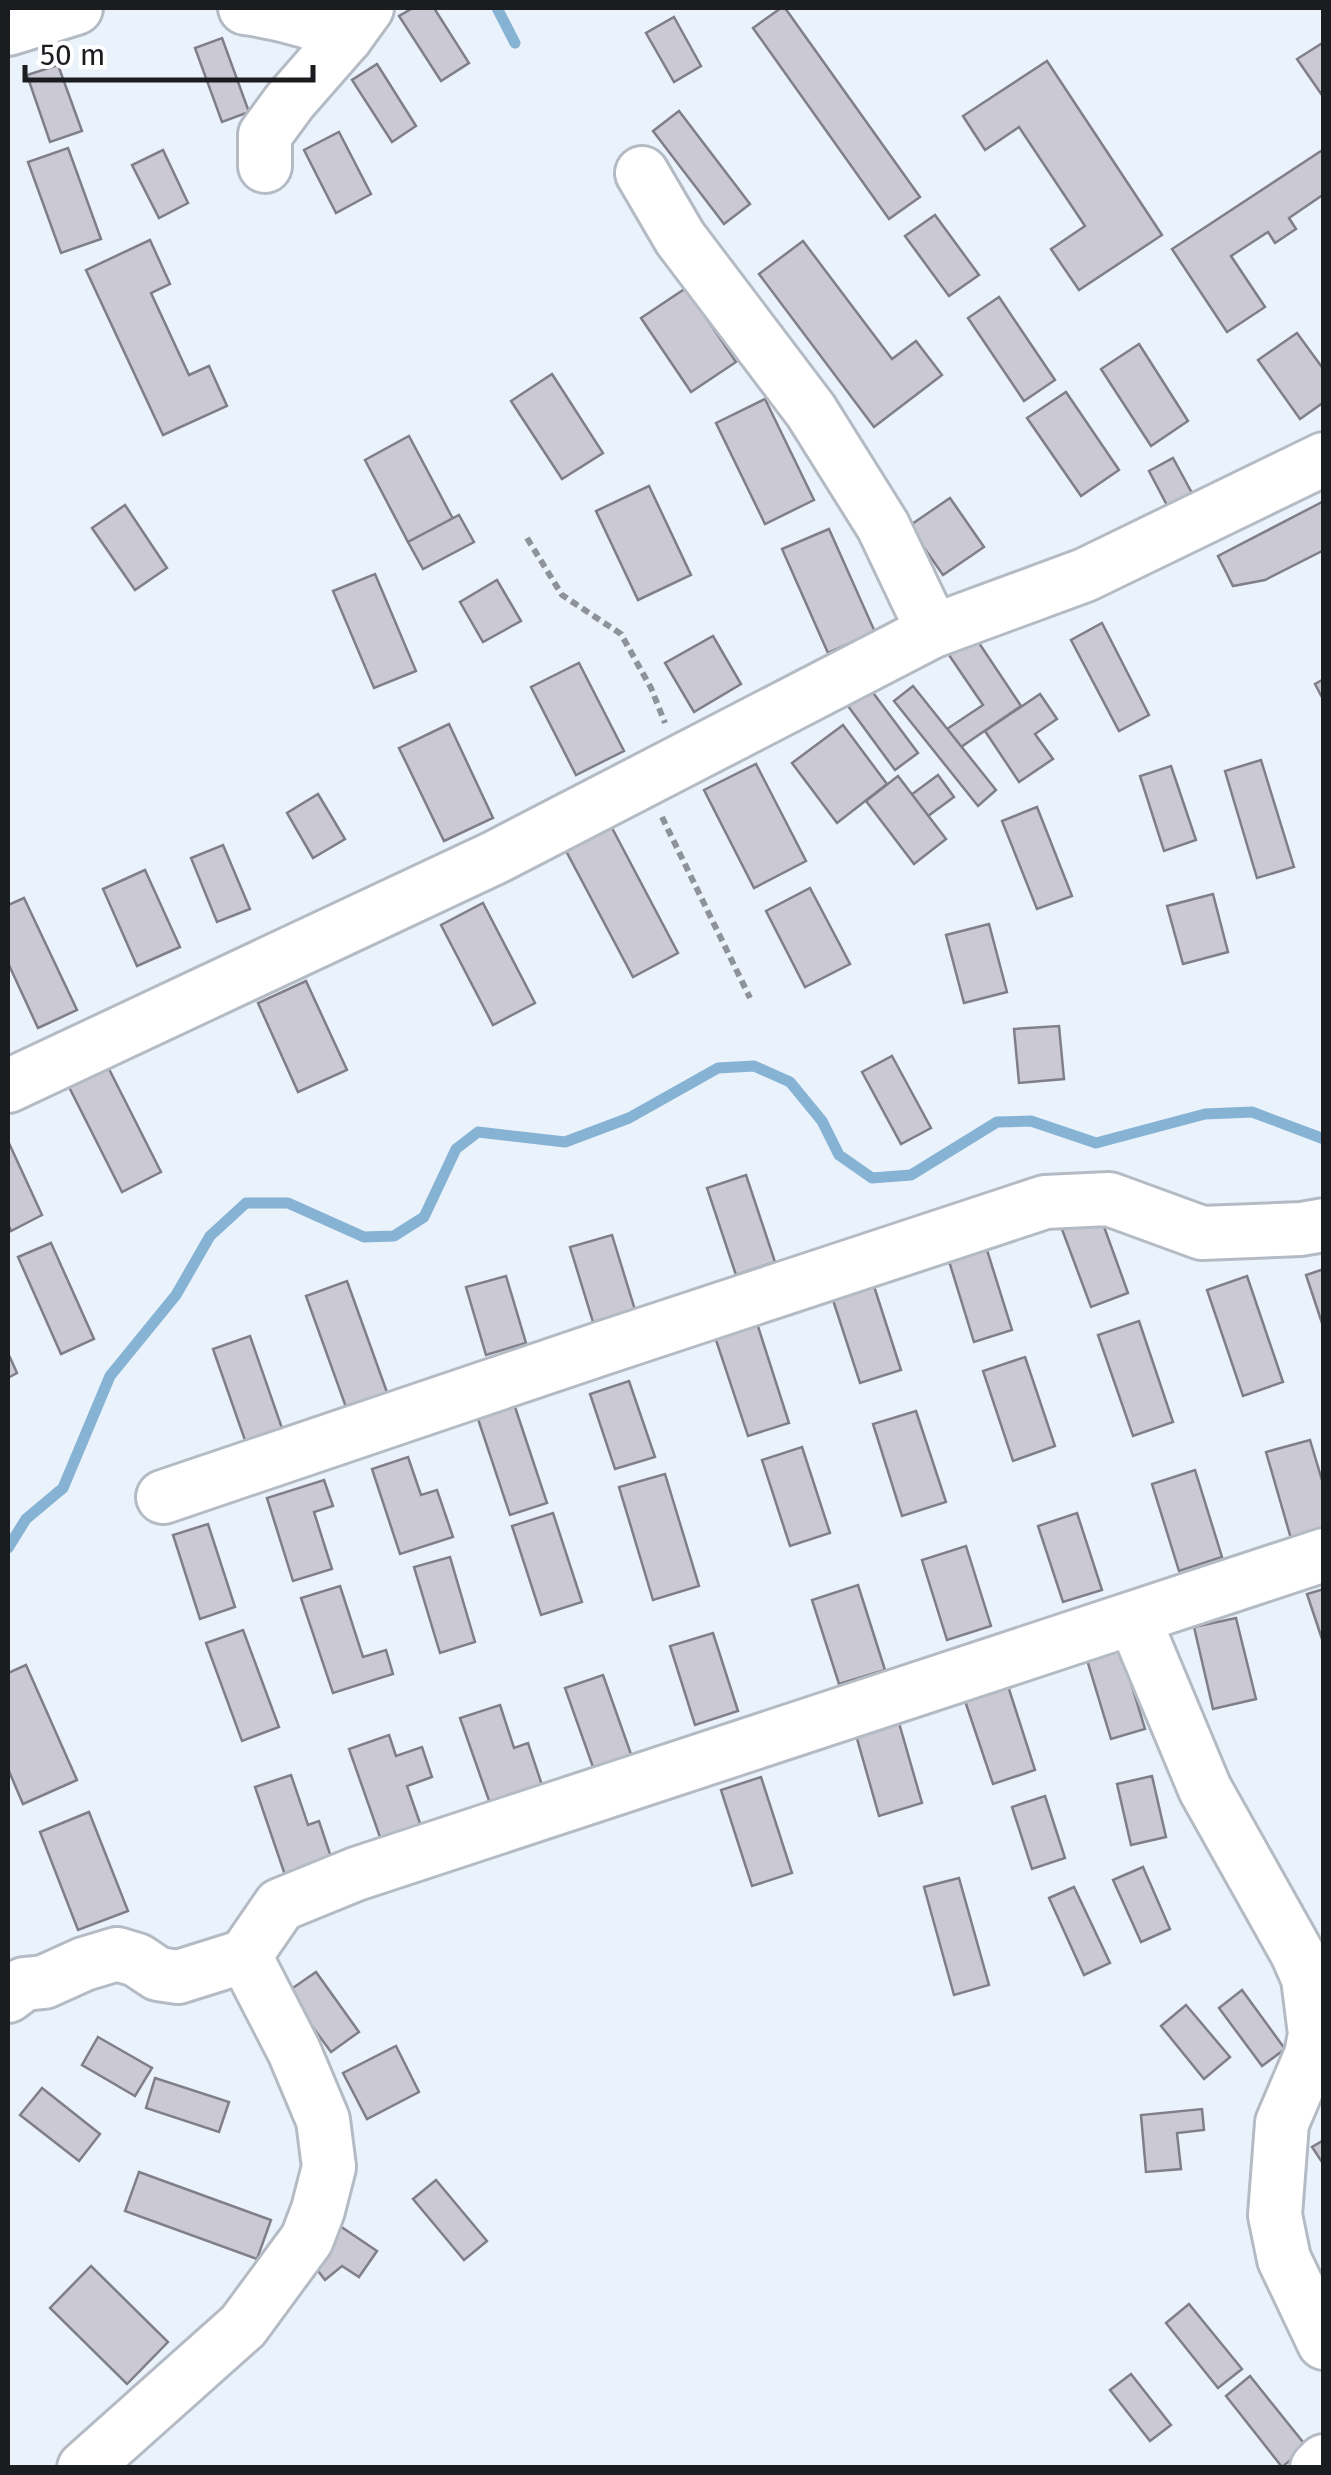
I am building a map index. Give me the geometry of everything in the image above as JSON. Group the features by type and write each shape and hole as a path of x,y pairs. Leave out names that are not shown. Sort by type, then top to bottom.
{"street":[{"path":"8,29 76,8"},
{"path":"245,8 289,14 323,26 357,22"},
{"path":"265,166 265,136 290,100 357,22"},
{"path":"642,173 680,238 811,411 883,526 933,631"},
{"path":"8,1086 494,858 933,631 1086,575 1324,459"},
{"path":"163,1497 1045,1202 1108,1199 1202,1232 1302,1229 1324,1224"},
{"path":"8,1996 24,1984 44,1982 116,1954 138,1960 158,1974 178,1977 245,1956 280,1904 356,1874 1324,1556"},
{"path":"1134,1619 1205,1790 1308,1978 1313,2045 1282,2123 1274,2215 1284,2259 1324,2343"},
{"path":"84,2468 243,2326 307,2239 318,2210 328,2167 323,2120 294,2050 245,1956"},
{"path":"1317,2468 1324,2461"}],"path":[{"path":"527,538 562,595 621,634 651,688 663,770 750,998"}],"building":[{"path":"413,8 434,8 469,63 441,81 399,16"},
{"path":"785,8 920,197 889,219 753,28"},
{"path":"674,17 701,66 674,82 646,33"},
{"path":"222,38 249,112 222,122 195,48"},
{"path":"1324,42 1324,98 1297,59"},
{"path":"1047,61 1162,235 1079,290 1051,249 1085,226 1019,127 985,150 963,116"},
{"path":"377,64 416,126 392,142 352,80"},
{"path":"58,65 82,131 50,142 27,75"},
{"path":"679,111 750,204 724,224 653,131"},
{"path":"339,132 371,194 336,213 304,150"},
{"path":"68,148 101,239 61,253 28,162"},
{"path":"1324,149 1324,194 1289,218 1296,229 1275,243 1268,232 1231,256 1265,307 1227,332 1172,249"},
{"path":"163,150 188,203 159,218 132,165"},
{"path":"935,215 979,275 949,296 905,236"},
{"path":"150,240 170,284 151,293 189,375 209,366 227,406 163,435 86,270"},
{"path":"803,241 892,359 916,341 942,375 874,427 759,274"},
{"path":"686,288 736,362 691,392 641,318"},
{"path":"999,297 1055,380 1024,401 968,318"},
{"path":"1297,333 1324,370 1324,402 1300,419 1258,360"},
{"path":"1139,344 1188,421 1151,446 1101,369"},
{"path":"552,374 603,453 562,479 511,401"},
{"path":"1066,392 1119,470 1081,496 1027,418"},
{"path":"765,399 814,500 765,524 716,423"},
{"path":"409,436 453,519 408,542 365,460"},
{"path":"1173,458 1193,495 1168,507 1149,471"},
{"path":"649,486 691,575 638,600 596,511"},
{"path":"950,498 984,547 943,575 909,526"},
{"path":"1324,501 1324,550 1265,580 1233,586 1218,556"},
{"path":"125,505 167,568 135,590 92,528"},
{"path":"459,515 474,542 423,569 408,542"},
{"path":"829,529 875,632 828,653 782,549"},
{"path":"375,574 416,671 374,688 333,591"},
{"path":"497,580 521,621 483,642 460,602"},
{"path":"1102,623 1149,715 1119,731 1071,640"},
{"path":"713,636 741,684 694,712 665,663"},
{"path":"975,637 1021,706 961,747 947,729 983,705 949,655"},
{"path":"579,663 624,751 576,775 531,687"},
{"path":"1324,679 1324,701 1315,684"},
{"path":"913,686 996,790 978,806 894,701"},
{"path":"871,690 918,753 895,770 848,706"},
{"path":"1040,694 1057,719 1035,734 1053,759 1019,782 985,731"},
{"path":"449,724 493,818 444,841 399,748"},
{"path":"843,725 887,784 837,823 792,763"},
{"path":"1261,760 1294,867 1257,878 1225,771"},
{"path":"756,764 806,861 754,888 704,790"},
{"path":"1171,766 1196,840 1164,851 1140,776"},
{"path":"938,775 954,797 928,816 911,795"},
{"path":"898,776 946,839 914,864 866,801"},
{"path":"318,794 345,839 313,858 287,813"},
{"path":"1037,807 1072,896 1037,909 1002,821"},
{"path":"611,826 678,953 633,977 565,849"},
{"path":"223,845 250,909 217,922 191,858"},
{"path":"145,870 180,947 137,966 103,889"},
{"path":"810,888 850,964 805,987 766,911"},
{"path":"1213,894 1228,952 1183,964 1167,906"},
{"path":"24,898 77,1010 38,1028 8,963 8,905"},
{"path":"483,903 535,1003 493,1025 441,925"},
{"path":"989,924 1007,992 964,1003 946,935"},
{"path":"306,981 347,1070 298,1092 258,1003"},
{"path":"1059,1026 1064,1079 1019,1083 1014,1029"},
{"path":"892,1056 931,1128 901,1144 862,1072"},
{"path":"108,1067 161,1172 122,1192 69,1087"},
{"path":"8,1141 42,1215 11,1231 8,1224"},
{"path":"746,1175 775,1262 736,1275 707,1188"},
{"path":"1098,1210 1128,1293 1091,1307 1060,1224"},
{"path":"982,1234 1012,1330 974,1342 944,1245"},
{"path":"612,1235 635,1310 593,1322 570,1247"},
{"path":"51,1243 94,1339 61,1354 18,1257"},
{"path":"1324,1269 1324,1329 1306,1275"},
{"path":"506,1276 526,1343 486,1355 466,1287"},
{"path":"1247,1276 1283,1382 1243,1396 1207,1290"},
{"path":"872,1280 901,1370 860,1383 831,1294"},
{"path":"347,1281 388,1395 347,1410 306,1296"},
{"path":"755,1317 789,1423 748,1436 713,1331"},
{"path":"1139,1321 1173,1422 1133,1436 1098,1335"},
{"path":"250,1336 284,1434 247,1446 213,1349"},
{"path":"8,1353 17,1373 8,1378"},
{"path":"1025,1357 1055,1446 1013,1461 983,1371"},
{"path":"629,1381 655,1457 615,1469 590,1394"},
{"path":"514,1404 547,1503 510,1515 477,1416"},
{"path":"916,1411 946,1502 902,1516 873,1424"},
{"path":"1310,1440 1324,1487 1324,1541 1294,1549 1266,1452"},
{"path":"802,1447 830,1533 790,1546 762,1460"},
{"path":"408,1457 421,1495 437,1490 453,1537 400,1554 372,1469"},
{"path":"1195,1470 1222,1557 1179,1571 1152,1484"},
{"path":"665,1474 699,1586 653,1600 619,1487"},
{"path":"324,1480 333,1506 314,1512 332,1569 293,1581 267,1498"},
{"path":"553,1513 582,1602 541,1615 512,1526"},
{"path":"1077,1513 1102,1590 1063,1602 1038,1526"},
{"path":"208,1524 235,1607 200,1619 173,1535"},
{"path":"966,1546 991,1626 947,1640 922,1560"},
{"path":"450,1557 475,1642 440,1653 414,1567"},
{"path":"858,1585 885,1670 839,1684 812,1600"},
{"path":"340,1586 363,1657 386,1650 393,1674 333,1693 301,1598"},
{"path":"1324,1589 1324,1645 1307,1594"},
{"path":"1236,1618 1256,1699 1213,1709 1194,1627"},
{"path":"243,1630 279,1727 242,1741 206,1643"},
{"path":"713,1633 738,1711 695,1725 670,1646"},
{"path":"1118,1640 1145,1729 1111,1739 1084,1650"},
{"path":"26,1665 77,1780 23,1804 8,1769 8,1673"},
{"path":"603,1675 632,1757 594,1770 565,1688"},
{"path":"1008,1686 1035,1770 993,1784 965,1701"},
{"path":"500,1705 514,1748 528,1743 545,1794 493,1812 460,1718"},
{"path":"899,1723 922,1803 879,1816 856,1735"},
{"path":"389,1735 396,1756 422,1747 432,1777 407,1786 421,1826 381,1840 349,1749"},
{"path":"291,1775 308,1825 319,1821 333,1863 286,1878 255,1787"},
{"path":"1152,1776 1166,1837 1131,1845 1117,1784"},
{"path":"761,1777 792,1873 752,1886 721,1790"},
{"path":"1045,1796 1065,1858 1032,1869 1012,1807"},
{"path":"89,1812 128,1911 78,1930 40,1832"},
{"path":"1143,1867 1170,1929 1141,1942 1113,1880"},
{"path":"959,1878 989,1985 954,1995 924,1887"},
{"path":"1074,1887 1110,1963 1084,1975 1049,1898"},
{"path":"316,1972 359,2032 331,2052 287,1992"},
{"path":"1242,1990 1285,2049 1262,2066 1219,2008"},
{"path":"1186,2005 1230,2057 1204,2079 1161,2026"},
{"path":"98,2037 152,2068 135,2096 82,2065"},
{"path":"396,2046 419,2092 367,2119 343,2073"},
{"path":"155,2078 229,2102 219,2132 146,2108"},
{"path":"42,2088 100,2134 79,2161 20,2115"},
{"path":"1202,2109 1204,2130 1177,2133 1181,2169 1146,2172 1141,2115"},
{"path":"1324,2140 1324,2165 1312,2147"},
{"path":"139,2172 271,2220 257,2259 125,2211"},
{"path":"436,2180 487,2241 464,2260 413,2199"},
{"path":"340,2226 377,2251 359,2277 342,2266 325,2280 305,2254"},
{"path":"91,2266 168,2342 127,2384 50,2308"},
{"path":"1189,2304 1242,2369 1218,2388 1166,2323"},
{"path":"1131,2374 1171,2425 1150,2441 1110,2390"},
{"path":"1250,2376 1307,2447 1282,2467 1226,2396"}],"waterway":[{"path":"497,8 515,43"},
{"path":"8,1548 26,1519 63,1488 110,1376 176,1295 210,1236 246,1203 288,1203 364,1237 394,1236 424,1217 456,1149 478,1132 565,1142 629,1118 718,1068 754,1066 790,1082 822,1121 839,1155 872,1178 911,1175 997,1122 1031,1121 1096,1143 1205,1114 1252,1112 1324,1139"}]}
